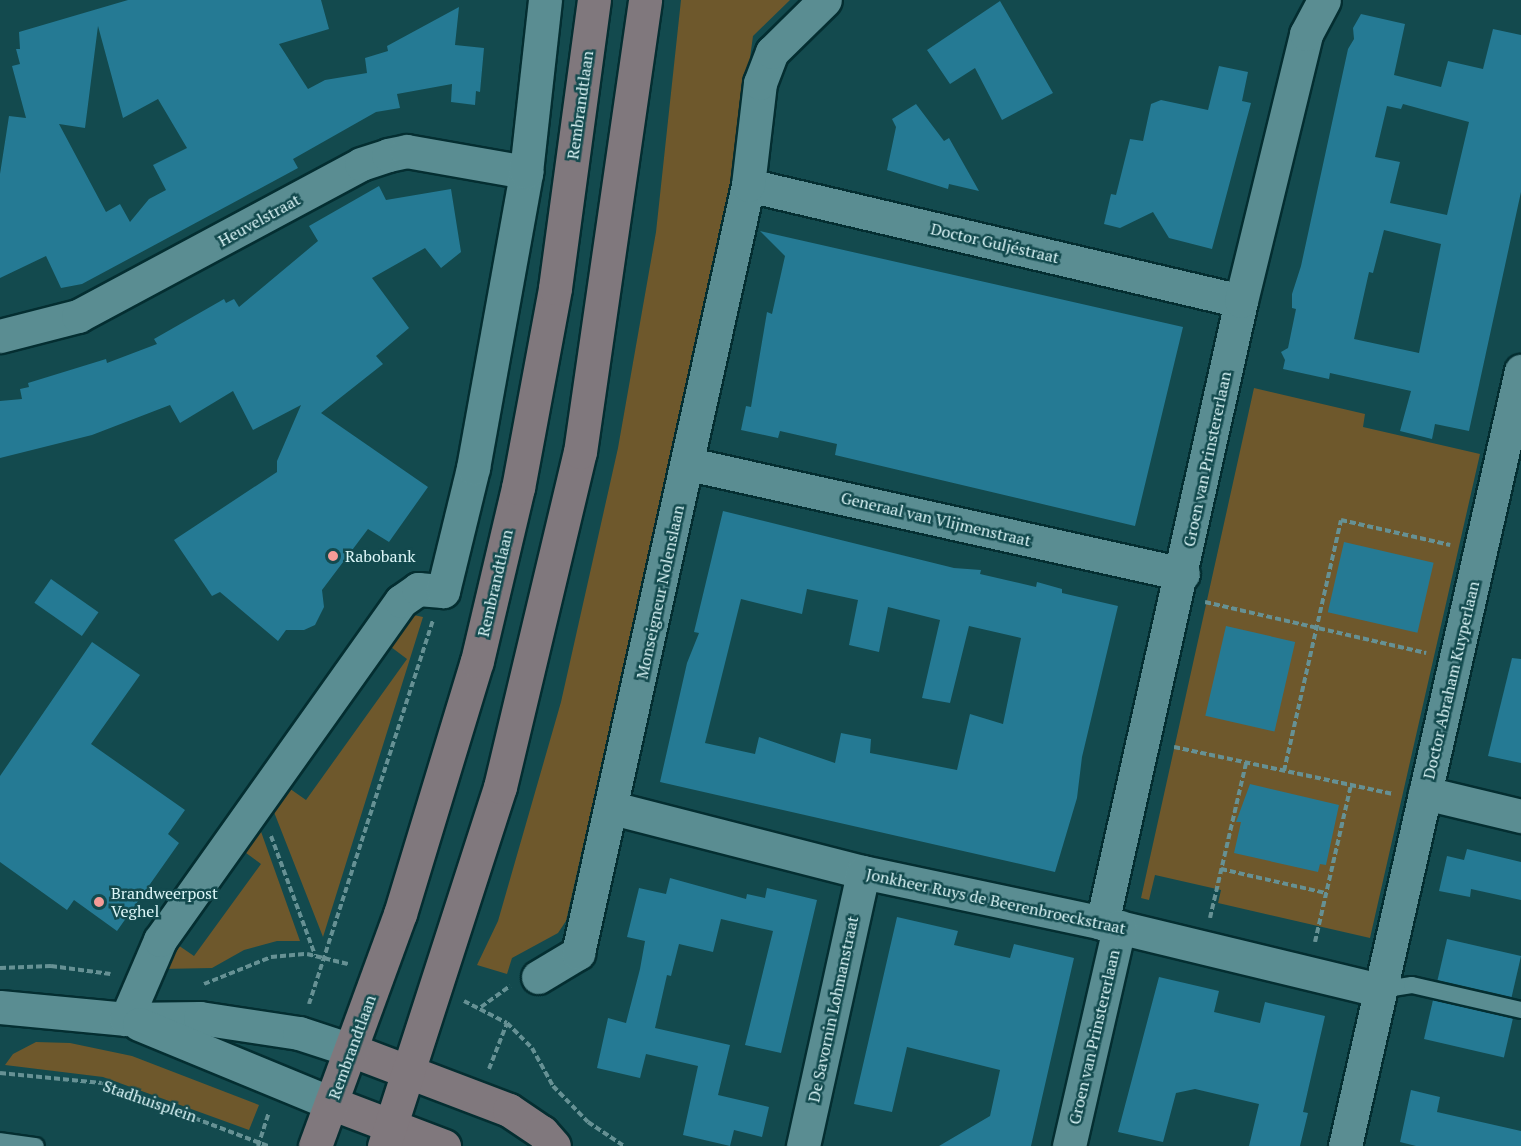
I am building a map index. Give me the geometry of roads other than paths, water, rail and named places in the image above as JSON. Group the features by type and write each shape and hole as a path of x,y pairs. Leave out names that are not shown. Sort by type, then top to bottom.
{"main road":[{"name":"Rembrandtlaan","path":"315,1146 400,914 477,661 518,489 555,288 594,0"},
{"path":"387,1136 501,788 580,452 645,0"},
{"path":"351,1050 509,1110 542,1132 554,1146"},
{"path":"332,1103 387,1136 444,1146"}],"street":[{"path":"126,1019 160,940 401,601 418,589 443,591 472,468 526,172 545,0"},
{"name":"Monseigneur Nolenslaan","path":"538,977 578,953 613,808 748,185 760,83 772,52 825,0"},
{"name":"Groen van Prinstererlaan","path":"1069,1146 1144,741 1241,301 1306,34 1324,0"},
{"name":"Heuvelstraat","path":"0,336 78,316 361,164 408,151 526,172"},
{"name":"Doctor Guljéstraat","path":"748,185 1241,301"},
{"name":"Doctor Abraham Kuyperlaan","path":"1345,1146 1480,551 1519,390"},
{"name":"Generaal van Vlijmenstraat","path":"689,464 1180,585"},
{"path":"1424,797 1521,816"},
{"name":"Jonkheer Ruys de Beerenbroeckstraat","path":"613,808 863,872 1111,925 1380,990"},
{"name":"De Savornin Lohmanstraat","path":"803,1146 863,872"},
{"path":"0,1007 126,1019 200,1018 299,1033 351,1050"},
{"path":"126,1019 332,1103"}],"lane":[{"path":"1380,990 1412,985 1521,1010"},
{"path":"0,1141 36,1146"}],"place":[{"name":"Rabobank","path":"333,556"},
{"name":"Brandweerpost Veghel","path":"99,902"}]}
